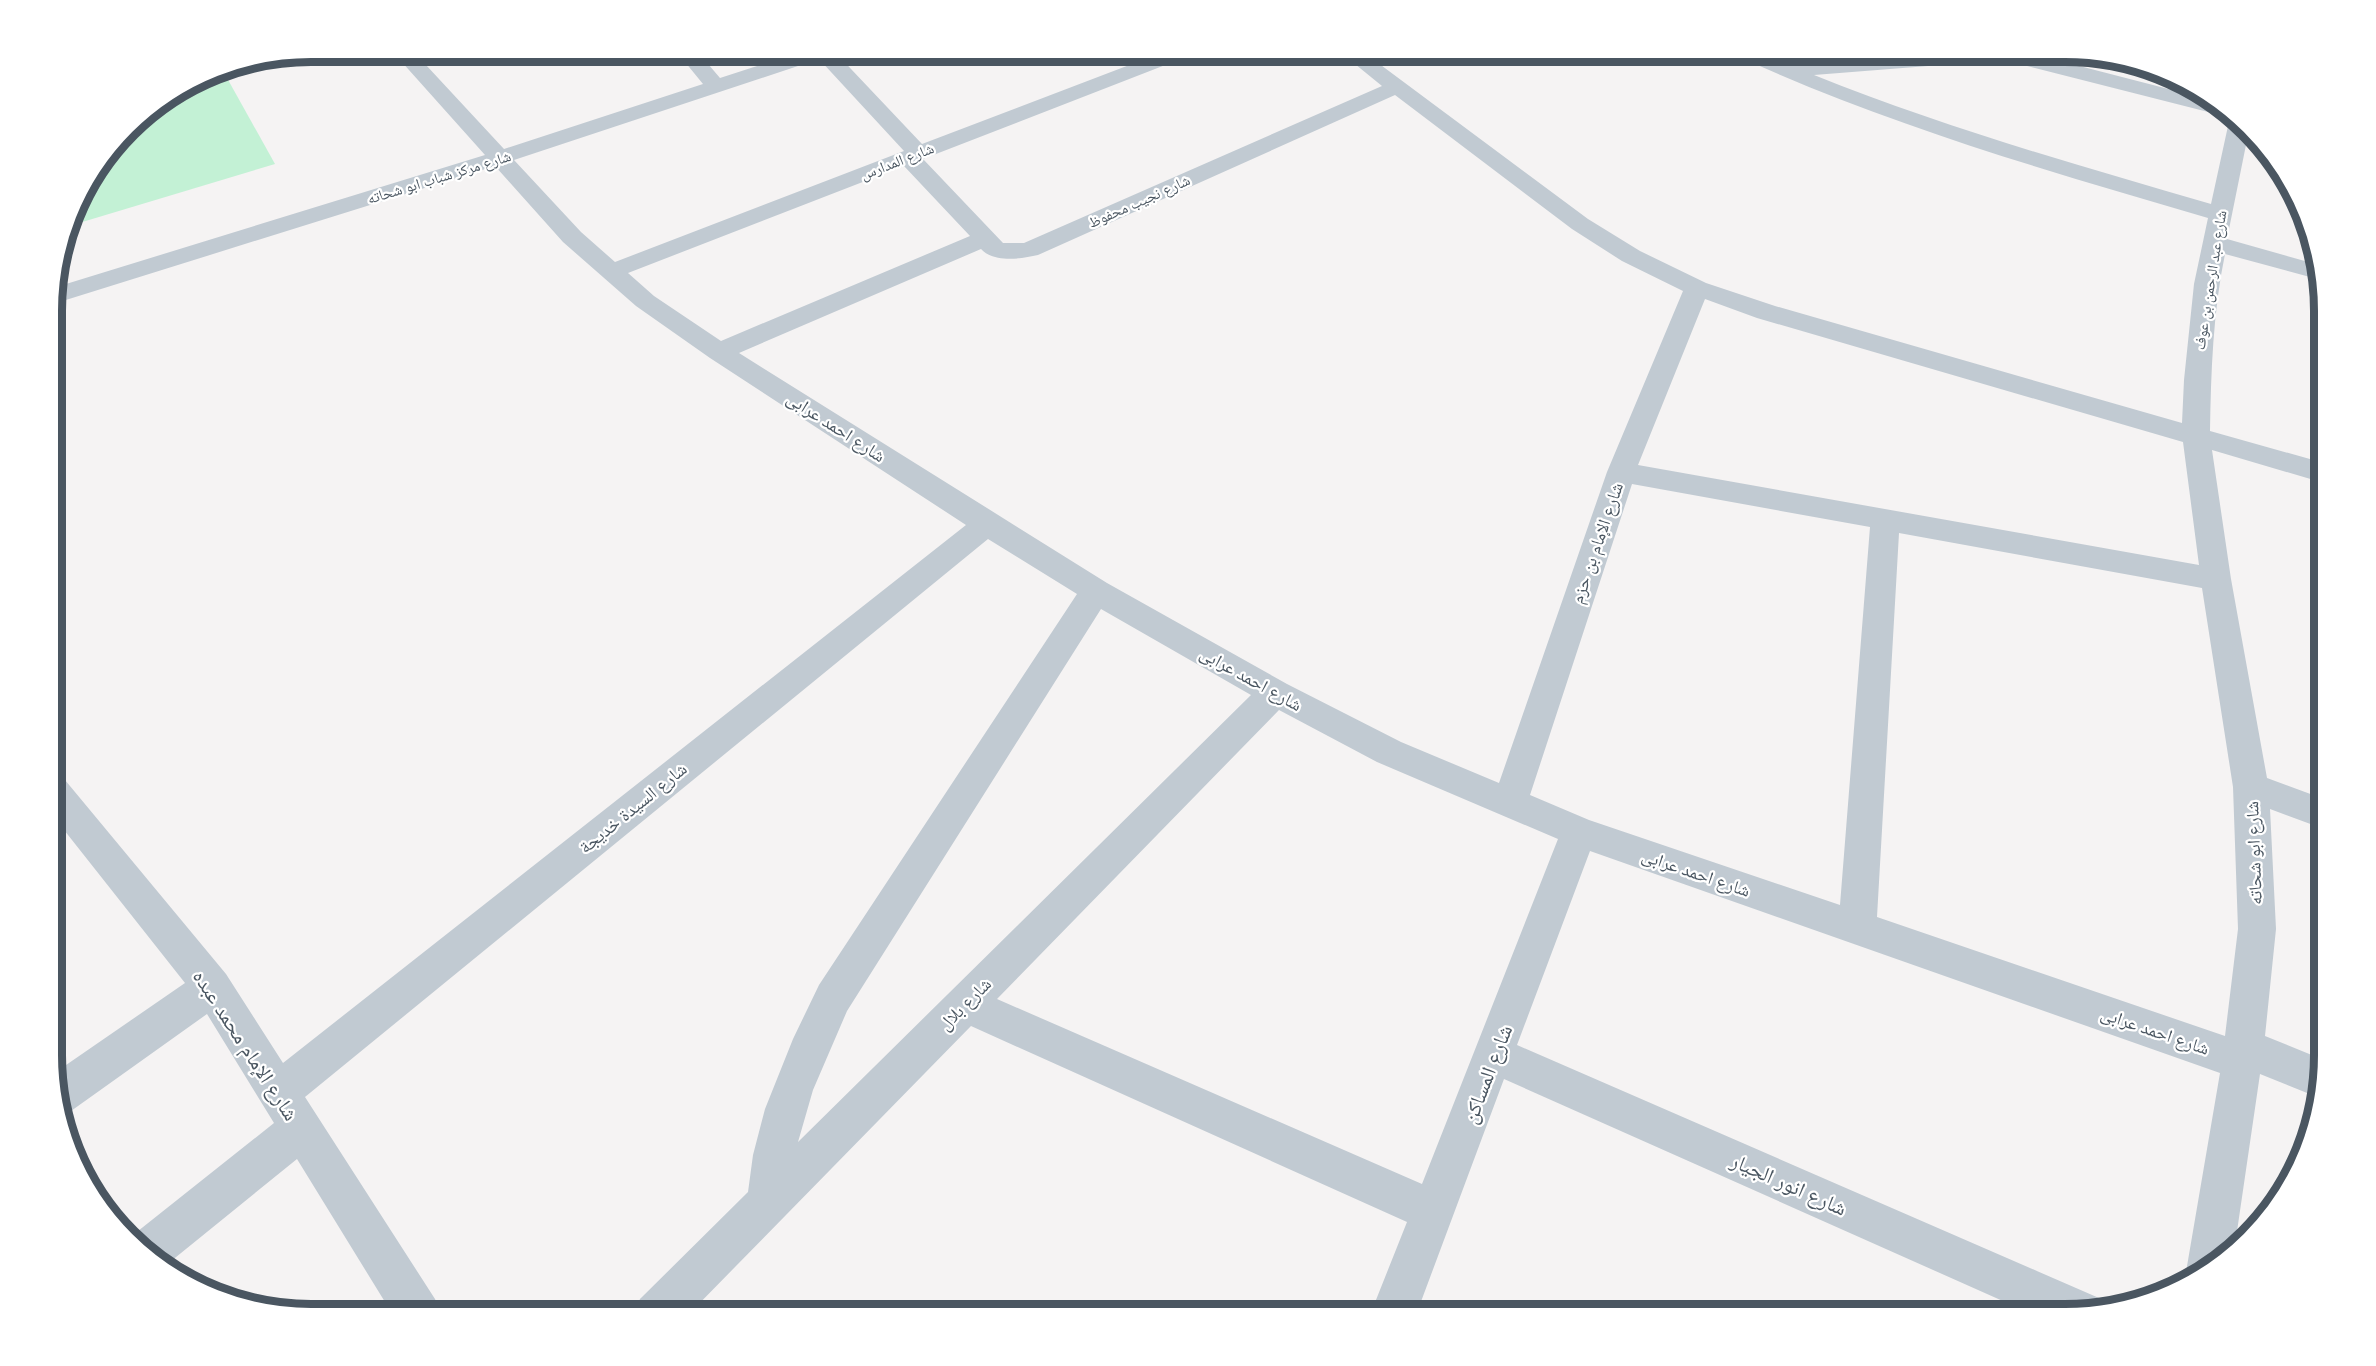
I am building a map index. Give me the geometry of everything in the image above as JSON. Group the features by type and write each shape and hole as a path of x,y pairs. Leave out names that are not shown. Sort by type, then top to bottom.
{"street":[{"name":"شارع احمد عرابى","path":"412,62 498,159 572,237 645,301 719,352 987,524 1096,591 1275,693 1389,752 1580,832 1857,928 2313,1076"},
{"path":"695,62 717,87"},
{"name":"شارع مركز شباب ابو شحاته","path":"62,294 498,159 791,62"},
{"name":"شارع نجيب محفوظ","path":"833,62 984,238 994,248 1002,251 1029,250 1396,87"},
{"name":"شارع المدارس","path":"610,272 1155,62"},
{"path":"1363,62 1580,224 1631,256 1697,288 1766,312 2314,470"},
{"path":"1766,62 1901,117 2220,214"},
{"path":"1785,71 1901,62"},
{"path":"2045,62 2207,106"},
{"name":"شارع عبد الرحمن بن عوف","path":"2196,435 2201,330 2213,243 2238,130"},
{"path":"719,352 984,238"},
{"path":"2213,243 2311,270"},
{"name":"شارع الإمام بن حزم","path":"1509,804 1621,472 1697,288"},
{"name":"شارع ابو شحاته","path":"2196,435 2216,579 2251,787 2257,929 2243,1054 2210,1258"},
{"path":"1621,472 2216,579"},
{"path":"1857,928 1885,519"},
{"name":"شارع السيدة خديجة","path":"279,1092 987,524"},
{"path":"768,1203 776,1147 791,1094 810,1044 833,998 1096,591"},
{"name":"شارع بلال","path":"667,1304 1275,693"},
{"path":"2251,787 2314,810"},
{"name":"شارع الإمام محمد عبده","path":"62,806 212,987 412,1304"},
{"name":"شارع المساكن","path":"1397,1304 1580,832"},
{"path":"64,1091 212,987"},
{"path":"965,1004 1433,1211"},
{"name":"شارع انور الجيار","path":"1495,1054 2061,1304"},
{"path":"153,1248 302,1129"}],"green space":[{"path":"226,76 275,164 77,224 103,172 134,134 172,103 200,87"}]}
